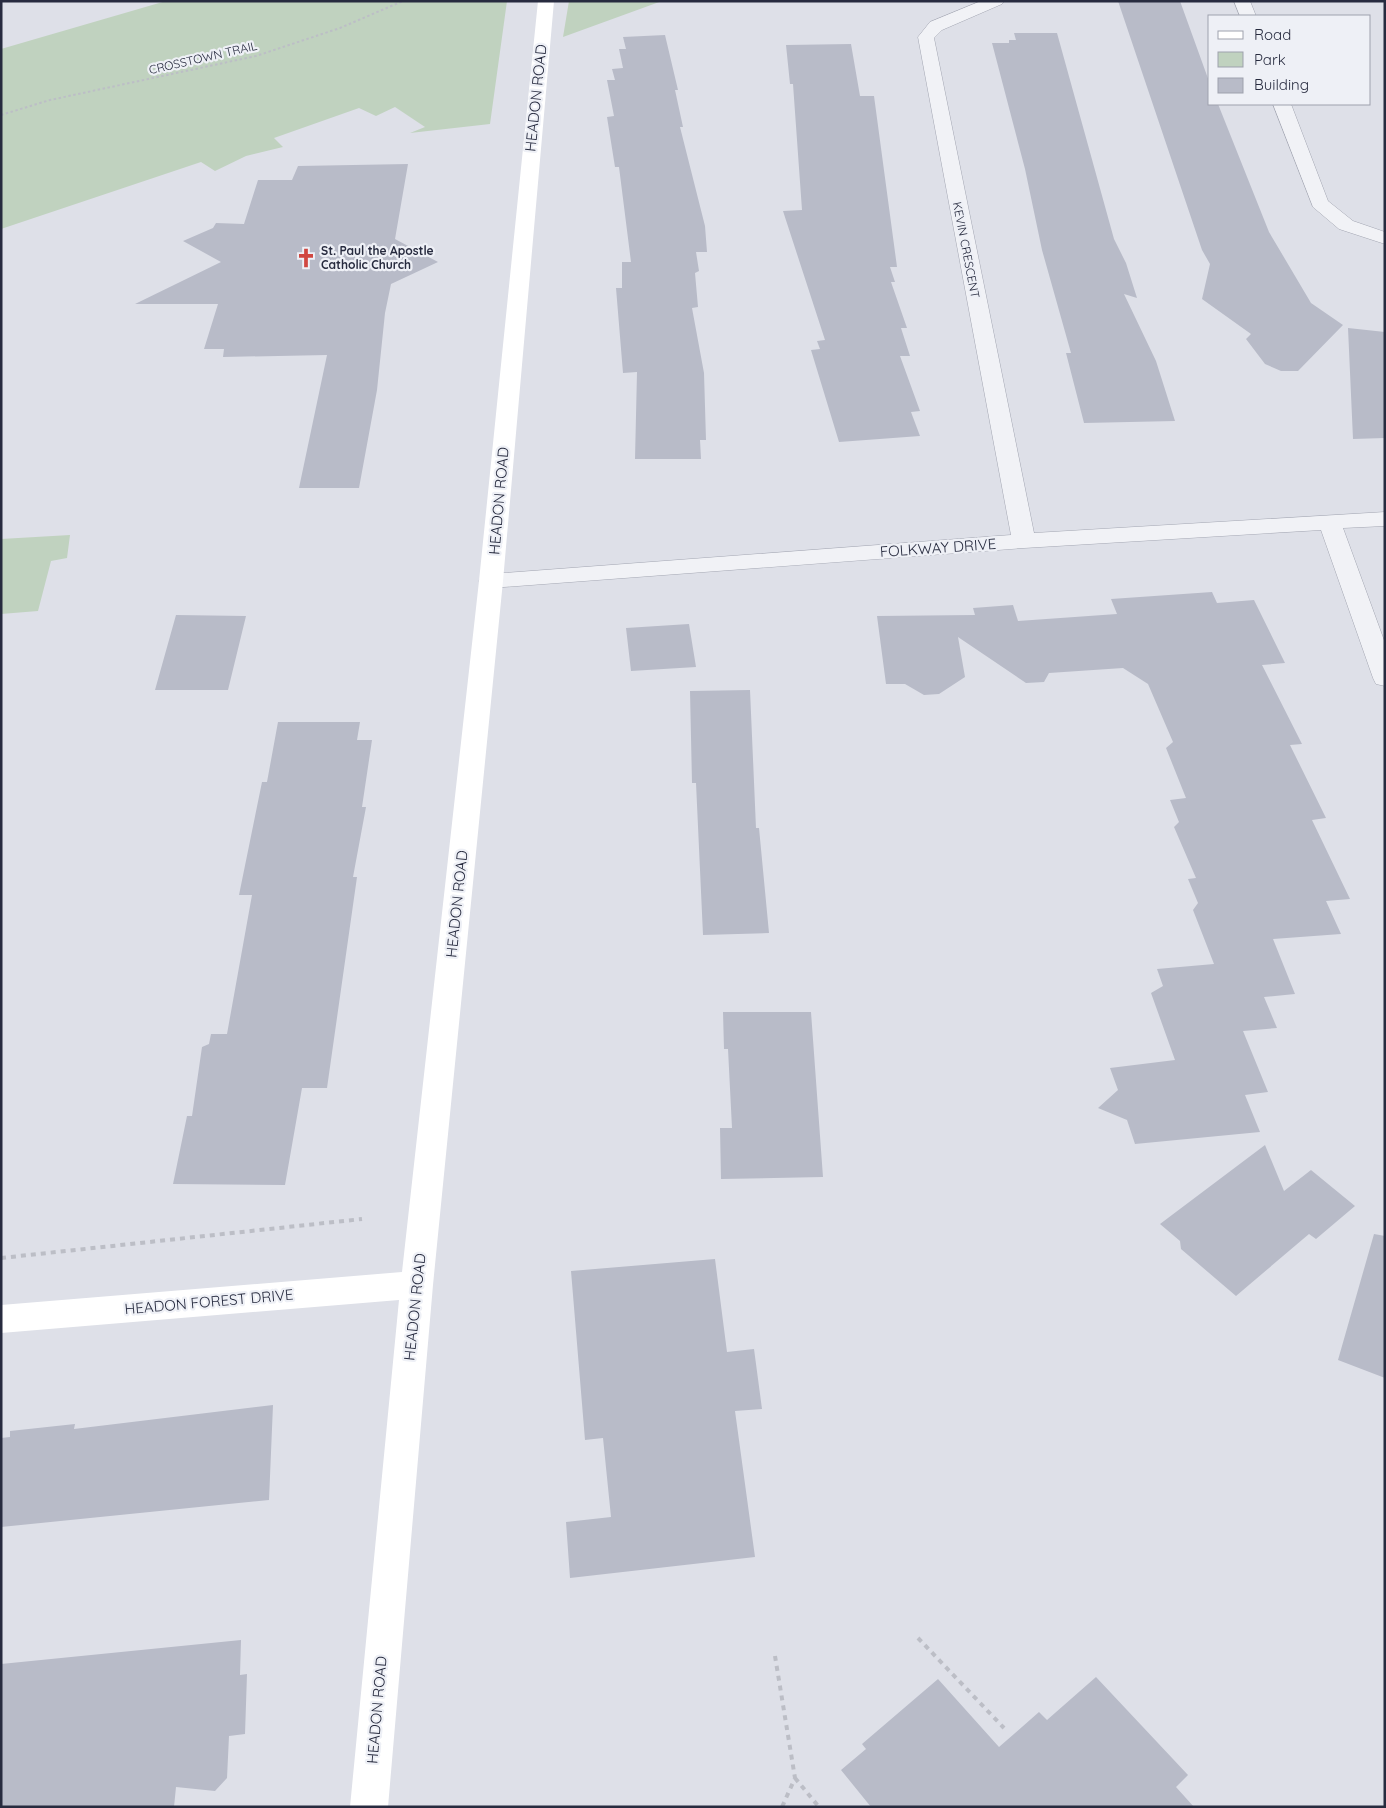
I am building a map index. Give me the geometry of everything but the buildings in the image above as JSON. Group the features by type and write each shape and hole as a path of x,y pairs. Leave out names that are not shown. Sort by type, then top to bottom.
{"street":[{"name":"HEADON ROAD","path":"369,1807 417,1285 492,581 546,1"},
{"name":"KEVIN CRESCENT","path":"996,1 936,26 926,37 1024,541"},
{"path":"1242,1 1248,15"},
{"path":"1282,105 1320,203 1346,225 1385,238"},
{"name":"FOLKWAY DRIVE","path":"492,581 1024,541 1330,524 1385,519"},
{"path":"1330,524 1385,678"},
{"name":"HEADON FOREST DRIVE","path":"1,1319 417,1285"}],"path":[{"name":"CROSSTOWN TRAIL","path":"1,115 50,100 256,56 340,28 403,1"},
{"path":"1,1258 362,1219"},
{"path":"918,1638 1004,1728"},
{"path":"775,1656 795,1778 819,1807"},
{"path":"782,1807 795,1778"}],"green space":[{"path":"166,1 507,1 490,124 410,133 425,127 395,107 376,116 359,108 274,138 283,147 246,156 215,171 201,162 1,229 1,49"},
{"path":"569,1 662,1 563,37"},
{"path":"70,535 67,558 51,561 38,611 1,614 1,539"}],"place":[{"name":"St. Paul the Apostle Catholic Church","path":"306,258"}]}
